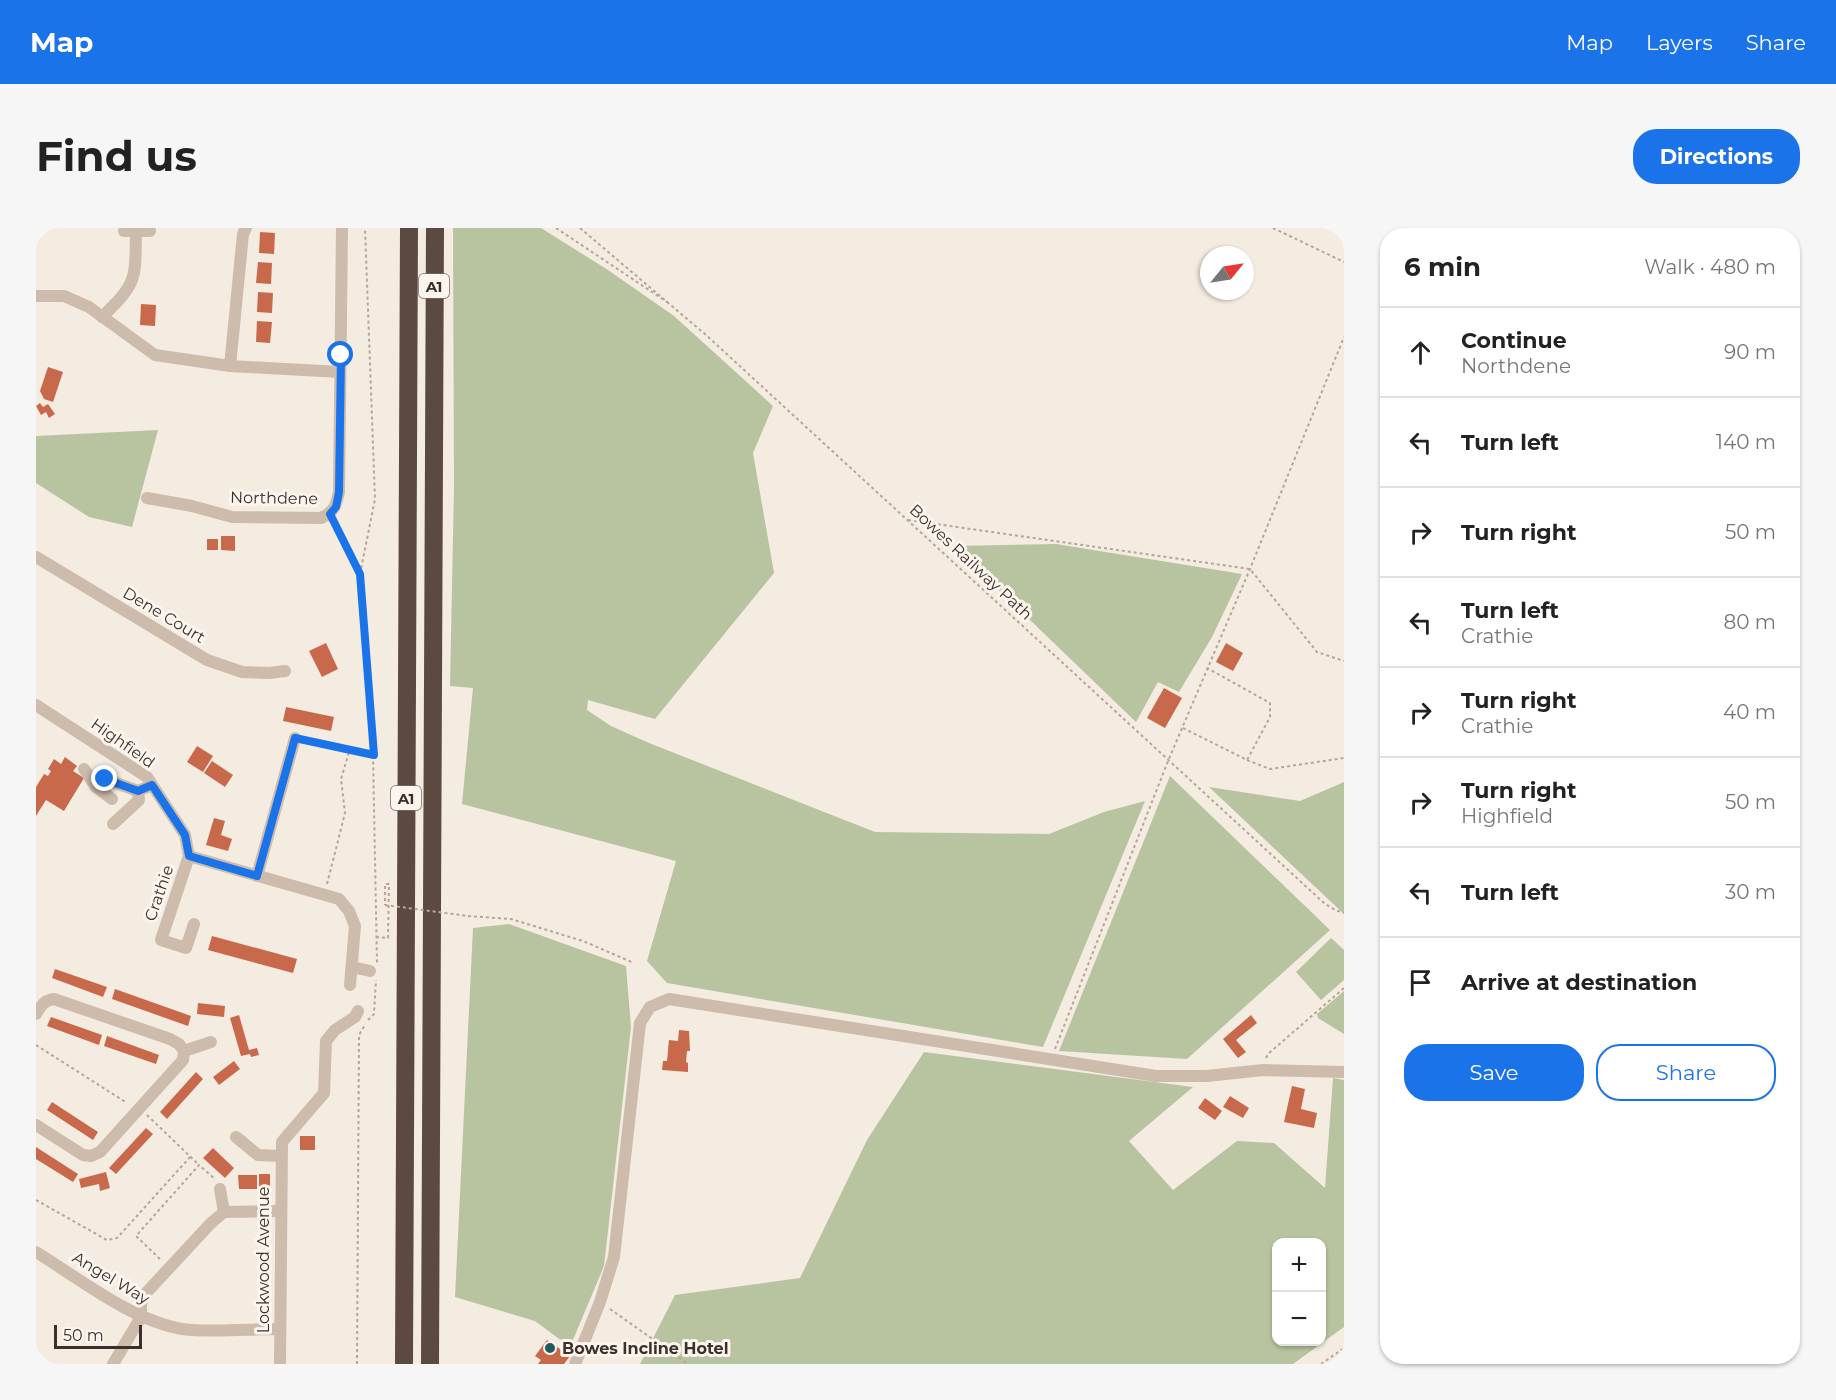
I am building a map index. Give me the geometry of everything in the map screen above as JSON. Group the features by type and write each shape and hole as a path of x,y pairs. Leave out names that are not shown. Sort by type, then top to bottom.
{"highway":[{"name":"A1","path":"430,1364 435,228"},
{"name":"A1","path":"404,1364 409,229"}],"street":[{"path":"230,366 243,234 246,228"},
{"name":"Northdene","path":"147,498 192,506 231,517 321,518 330,514 336,507 339,492 342,228"},
{"path":"102,317 125,294 132,283 135,273 130,231 150,231"},
{"path":"36,296 64,296 89,307 155,356 230,366 340,372"},
{"name":"Dene Court","path":"36,557 207,660 242,672 285,671"},
{"name":"Highfield","path":"36,705 147,777 185,835 189,856"},
{"path":"257,876 295,738"},
{"path":"84,769 96,787 112,799"},
{"path":"96,787 105,779 138,791 152,785"},
{"path":"113,824 139,800 138,791"},
{"name":"Crathie","path":"194,924 186,948 161,940 189,856 339,899 349,911 355,926 350,985"},
{"path":"352,967 374,970"},
{"path":"36,1014 43,1003 48,999 54,999 170,1039 179,1044 184,1051 183,1060 100,1152 91,1156 83,1155 36,1125"},
{"path":"575,1364 600,1302 614,1257 640,1023 650,1008 669,999 1156,1076 1207,1076 1263,1070 1344,1072"},
{"name":"Lockwood Avenue","path":"280,1364 280,1156 282,1142 324,1093 326,1041 335,1030 355,1017 358,1011"},
{"path":"184,1051 211,1042"},
{"path":"236,1137 258,1155 280,1156"},
{"path":"220,1190 224,1212"},
{"path":"113,1364 141,1317 141,1303 146,1293 211,1223 224,1212 281,1211"},
{"name":"Angel Way","path":"36,1252 141,1317 181,1329 279,1329"}],"path":[{"path":"357,1364 359,1035 368,1019 374,1014 376,937 374,755 360,574 375,499 365,228"},
{"path":"556,228 676,309"},
{"name":"Bowes Railway Path","path":"580,228 676,309 1324,903 1344,913"},
{"path":"1273,228 1344,262"},
{"path":"1050,1060 1168,761 1250,569 1344,337"},
{"path":"330,514 360,574"},
{"path":"908,520 1250,569 1317,652 1344,661"},
{"path":"1208,668 1270,703 1270,717 1246,760"},
{"path":"1182,728 1246,760 1270,769 1344,758"},
{"path":"295,738 374,755"},
{"path":"324,896 345,813 341,779 351,749"},
{"path":"376,937 388,938 389,916 389,905 390,884 385,884 385,905 395,907 468,916 511,920 583,941 634,963"},
{"path":"1263,1070 1268,1054 1344,988"},
{"path":"36,1045 138,1108 216,1179 220,1190"},
{"path":"36,1200 107,1240 117,1238 191,1156"},
{"path":"167,1272 136,1236 199,1165"},
{"path":"600,1302 688,1364"},
{"path":"1322,1364 1344,1348"}],"green space":[{"path":"453,228 541,228 608,270 674,316 773,406 753,453 774,573 655,719 588,700 587,710 611,726 649,743 875,832 1049,834 1104,812 1145,801 1043,1047 667,983 647,961 676,861 462,804 473,688 450,686 454,487"},
{"path":"158,430 132,527 89,517 36,483 36,436"},
{"path":"1056,544 1242,574 1212,637 1179,692 1158,682 1136,722 953,546"},
{"path":"1170,776 1330,930 1187,1059 1059,1051"},
{"path":"1344,782 1344,914 1209,787 1300,801"},
{"path":"509,924 626,966 631,1027 604,1266 570,1347 535,1321 455,1297 473,928"},
{"path":"1331,938 1344,950 1344,980 1321,1000 1296,972"},
{"path":"1344,991 1344,1034 1318,1018 1317,1014"},
{"path":"924,1052 1193,1087 1129,1141 1173,1190 1237,1141 1274,1143 1325,1188 1333,1078 1344,1080 1344,1327 1326,1340 1326,1238 1272,1238 1272,1346 1318,1346 1293,1364 640,1364 675,1295 800,1278 867,1140"}],"building":[{"path":"260,232 275,233 274,254 259,253"},
{"path":"258,262 272,263 271,284 256,283"},
{"path":"258,292 273,293 272,313 257,312"},
{"path":"141,304 156,305 155,326 140,325"},
{"path":"257,321 272,322 270,343 256,342"},
{"path":"48,367 63,372 53,402 44,399 40,391"},
{"path":"40,403 43,407 48,404 55,414 49,418 46,412 41,415 36,406"},
{"path":"221,536 235,536 235,551 221,550"},
{"path":"207,539 218,539 218,550 207,550"},
{"path":"326,643 338,669 322,677 309,651"},
{"path":"1226,643 1243,653 1233,671 1216,662"},
{"path":"1164,688 1182,698 1165,728 1147,718"},
{"path":"286,707 334,717 331,731 283,721"},
{"path":"197,746 213,756 203,772 187,762"},
{"path":"65,757 77,766 73,771 84,778 64,811 46,800 36,816 36,787 44,774 48,776 51,771 48,769 54,759 61,764"},
{"path":"212,761 233,775 225,787 204,773"},
{"path":"214,818 225,821 221,835 232,839 228,851 206,845"},
{"path":"212,936 297,959 293,973 208,950"},
{"path":"55,969 107,987 103,997 52,978"},
{"path":"115,989 191,1016 188,1026 112,999"},
{"path":"198,1003 225,1006 224,1017 197,1014"},
{"path":"239,1015 249,1050 257,1048 259,1055 241,1056 230,1018"},
{"path":"1251,1015 1257,1023 1236,1040 1246,1052 1238,1058 1223,1039"},
{"path":"51,1017 102,1035 99,1045 47,1026"},
{"path":"679,1030 689,1031 690,1051 687,1051 686,1062 688,1072 662,1070 663,1061 667,1061 669,1040 678,1041"},
{"path":"107,1036 159,1055 156,1064 104,1046"},
{"path":"234,1061 240,1069 219,1085 213,1077"},
{"path":"196,1072 203,1079 167,1119 160,1112"},
{"path":"1292,1086 1305,1089 1301,1109 1317,1113 1314,1128 1284,1122"},
{"path":"1230,1096 1249,1108 1243,1118 1223,1107"},
{"path":"1205,1098 1222,1111 1215,1120 1198,1108"},
{"path":"52,1102 98,1132 93,1140 47,1110"},
{"path":"146,1128 153,1134 116,1174 109,1168"},
{"path":"300,1136 315,1136 315,1150 300,1150"},
{"path":"36,1147 78,1174 73,1182 36,1159"},
{"path":"213,1148 234,1168 225,1178 203,1158"},
{"path":"106,1172 110,1188 100,1191 99,1184 81,1188 79,1179"},
{"path":"259,1174 270,1174 270,1189 267,1188 267,1191 259,1191"},
{"path":"238,1175 257,1175 257,1189 239,1189"},
{"name":"Bowes Incline Hotel","path":"547,1340 570,1356 564,1364 538,1364 541,1360 535,1356"}],"place":[{"name":"Bowes Incline Hotel","path":"550,1348"}],"route":[{"path":"105,779 138,791 152,785 185,835 189,856 257,876 295,738 374,755 360,574 330,514 336,507 339,492 341,355"}]}
